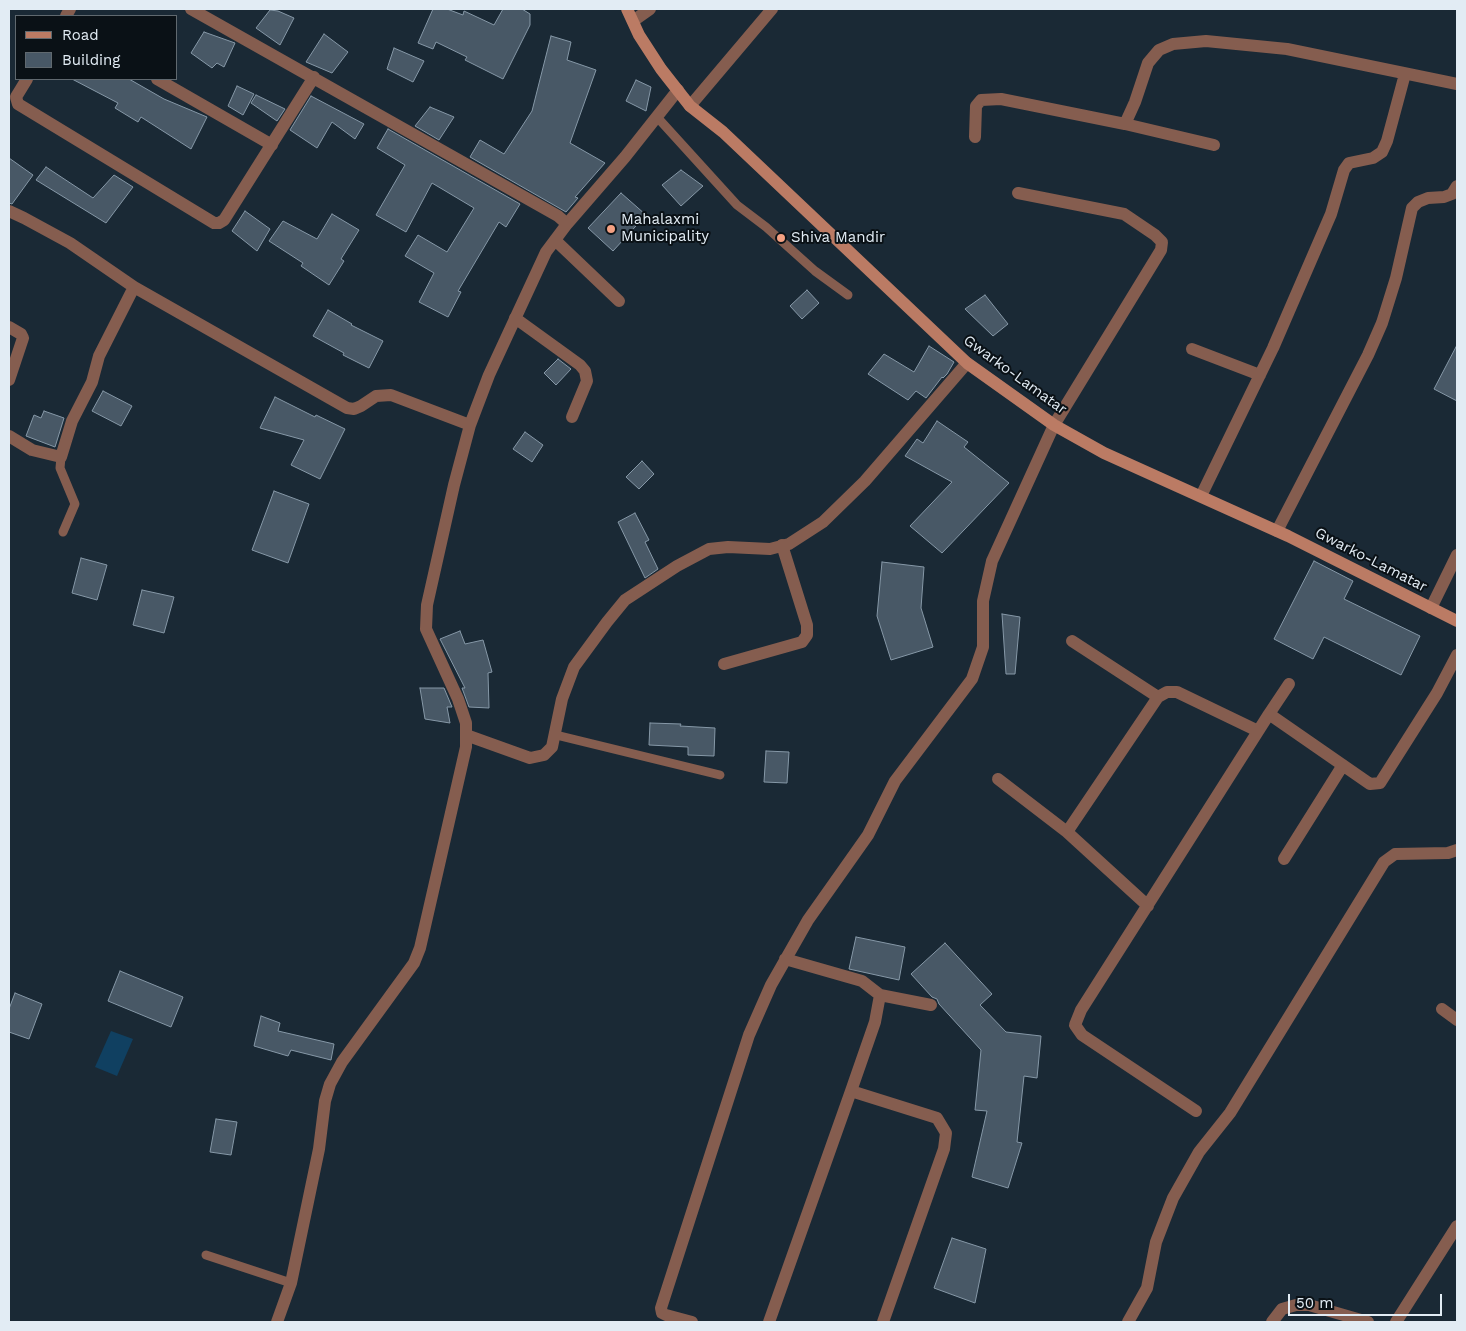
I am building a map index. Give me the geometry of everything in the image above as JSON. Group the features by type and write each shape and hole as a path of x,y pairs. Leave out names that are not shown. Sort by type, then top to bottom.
{"main road":[{"name":"Gwarko-Lamatar","path":"627,9 639,35 661,69 690,106 723,132 967,363 1054,425 1104,453 1277,531 1457,622"}],"street":[{"path":"191,9 558,216 567,224"},
{"path":"633,22 650,9"},
{"path":"690,106 772,9"},
{"path":"1126,124 1148,63 1159,50 1173,44 1206,41 1287,49 1457,84"},
{"path":"1201,496 1260,375 1331,214 1344,170 1349,163 1373,158 1382,152 1387,141 1405,74"},
{"path":"26,80 16,97 18,104 214,223 224,220 314,77"},
{"path":"159,80 272,145"},
{"path":"277,1322 292,1283 319,1149 325,1101 330,1084 342,1062 414,963 420,948 466,747 466,723 458,699 426,629 427,606 454,485 470,425 489,375 546,252 678,90"},
{"path":"975,136 976,106 981,100 1002,99 1126,124 1214,145"},
{"path":"1277,531 1368,355 1382,323 1396,278 1412,208 1418,202 1428,198 1444,197 1456,191"},
{"path":"692,1322 666,1315 662,1313 661,1308 749,1035 784,960 808,920 868,835 895,781 972,679 983,647 983,601 992,561 1054,425 1161,250 1162,242 1124,214 1018,193"},
{"path":"9,211 70,243 134,287 347,408 354,409 376,396 391,395 470,425"},
{"path":"555,240 619,300"},
{"path":"9,436 32,450 61,458 72,421 92,382 99,356 134,287"},
{"path":"515,318 580,364 585,371 587,381 572,417"},
{"path":"9,327 23,338 9,380"},
{"path":"1192,349 1260,375"},
{"path":"466,735 530,758 544,755 552,747 562,699 574,667 625,600 677,566 709,549 728,547 770,549 789,544 823,522 865,481 967,363"},
{"path":"724,664 802,642 807,636 807,625 782,545"},
{"path":"1431,608 1457,555"},
{"path":"1072,641 1158,697"},
{"path":"1269,714 1370,784 1380,783 1437,693 1457,655"},
{"path":"1196,1111 1082,1035 1076,1025 1081,1010 1289,684"},
{"path":"1067,832 1158,697 1167,692 1177,692 1258,731"},
{"path":"1284,859 1343,765"},
{"path":"998,779 1067,832 1148,906"},
{"path":"1128,1322 1147,1288 1156,1242 1173,1198 1199,1152 1230,1113 1384,862 1396,854 1448,853 1457,850"},
{"path":"784,960 862,981 880,995 932,1005"},
{"path":"769,1322 852,1091 875,1022 880,995"},
{"path":"1442,1010 1457,1020"},
{"path":"852,1091 937,1118 946,1133 944,1149 883,1322"},
{"path":"1396,1322 1457,1226"},
{"path":"1272,1322 1282,1309 1309,1304 1368,1322"}],"lane":[{"path":"657,117 737,205 766,227 814,271 848,295"},
{"path":"61,458 60,468 75,504 63,532"},
{"path":"556,735 720,775"},
{"path":"206,1254 292,1283"}],"water":[{"path":"111,1031 133,1039 117,1076 95,1067"}],"building":[{"path":"433,9 447,9 463,15 464,11 494,25 503,9 522,9 530,14 530,25 503,79 465,60 467,57 436,42 433,49 418,43"},
{"path":"270,10 278,11 294,18 280,45 256,28"},
{"path":"204,32 235,43 224,67 217,63 212,68 191,53"},
{"path":"324,34 348,52 332,73 306,62"},
{"path":"551,36 571,42 567,60 596,70 570,143 605,163 575,197 578,198 566,212 470,157 480,140 504,154 532,111"},
{"path":"394,48 424,61 413,82 387,69"},
{"path":"74,80 131,80 164,99 207,117 191,149 141,117 138,122 115,108 118,103"},
{"path":"636,80 651,87 646,111 626,101"},
{"path":"237,86 254,94 243,115 228,106"},
{"path":"256,95 285,109 277,121 251,103"},
{"path":"311,96 364,124 355,139 332,122 317,148 290,130"},
{"path":"430,107 454,117 439,140 415,126"},
{"path":"388,129 520,204 506,227 499,222 458,291 461,292 448,317 419,302 434,273 405,256 418,235 447,252 474,208 432,183 406,232 376,215 405,165 377,148"},
{"path":"9,158 33,175 12,204 9,203"},
{"path":"46,167 93,198 114,175 133,187 106,223 36,180"},
{"path":"681,170 703,186 681,206 662,185"},
{"path":"621,193 646,215 613,251 588,228"},
{"path":"245,211 270,229 257,251 232,231"},
{"path":"332,214 359,230 341,259 344,261 329,285 301,266 303,263 269,241 283,221 317,239"},
{"path":"807,290 819,303 802,319 790,306"},
{"path":"985,295 1008,324 993,336 965,309"},
{"path":"328,310 351,325 383,341 369,368 343,355 344,353 313,336"},
{"path":"1457,345 1457,401 1434,389"},
{"path":"929,346 954,362 947,374 942,377 926,398 916,391 908,400 868,374 884,354 914,372"},
{"path":"558,359 571,369 556,385 544,373"},
{"path":"103,391 132,406 121,426 92,411"},
{"path":"275,397 315,417 316,415 345,429 320,479 291,465 304,440 260,428"},
{"path":"44,411 64,418 55,447 26,436 34,415 41,418"},
{"path":"937,421 968,442 964,447 1009,483 942,553 910,526 952,482 905,456 917,439 923,443"},
{"path":"525,432 543,445 532,462 513,449"},
{"path":"642,461 654,474 639,489 626,477"},
{"path":"274,491 309,504 288,563 252,550"},
{"path":"635,513 649,540 645,542 658,569 645,578 618,522"},
{"path":"81,558 107,565 97,600 72,593"},
{"path":"1314,561 1353,581 1344,599 1420,636 1401,675 1324,637 1313,659 1274,639"},
{"path":"882,562 924,567 921,608 933,647 891,660 877,616"},
{"path":"142,590 174,597 164,633 133,625"},
{"path":"1002,614 1020,617 1015,674 1006,674"},
{"path":"460,631 465,644 483,640 492,672 488,673 489,708 469,707 462,688 465,688 440,639"},
{"path":"420,688 444,688 452,707 447,707 450,723 425,719"},
{"path":"650,723 715,728 714,756 688,755 688,747 649,745"},
{"path":"766,751 789,752 787,783 764,782"},
{"path":"856,937 905,947 899,980 849,969"},
{"path":"945,943 992,994 980,1005 1006,1032 1041,1036 1037,1078 1024,1076 1017,1142 1022,1143 1008,1188 972,1177 987,1111 975,1110 981,1050 939,1004 937,999 932,997 911,974"},
{"path":"120,971 183,997 171,1027 108,1001"},
{"path":"15,993 42,1004 29,1039 9,1032 9,1009"},
{"path":"261,1016 280,1023 278,1031 334,1044 331,1060 291,1050 288,1056 254,1046"},
{"path":"216,1119 237,1122 231,1155 210,1152"},
{"path":"952,1238 986,1249 975,1303 934,1288"}],"place":[{"name":"Mahalaxmi Municipality","path":"611,229"},
{"name":"Shiva Mandir","path":"781,238"}]}
